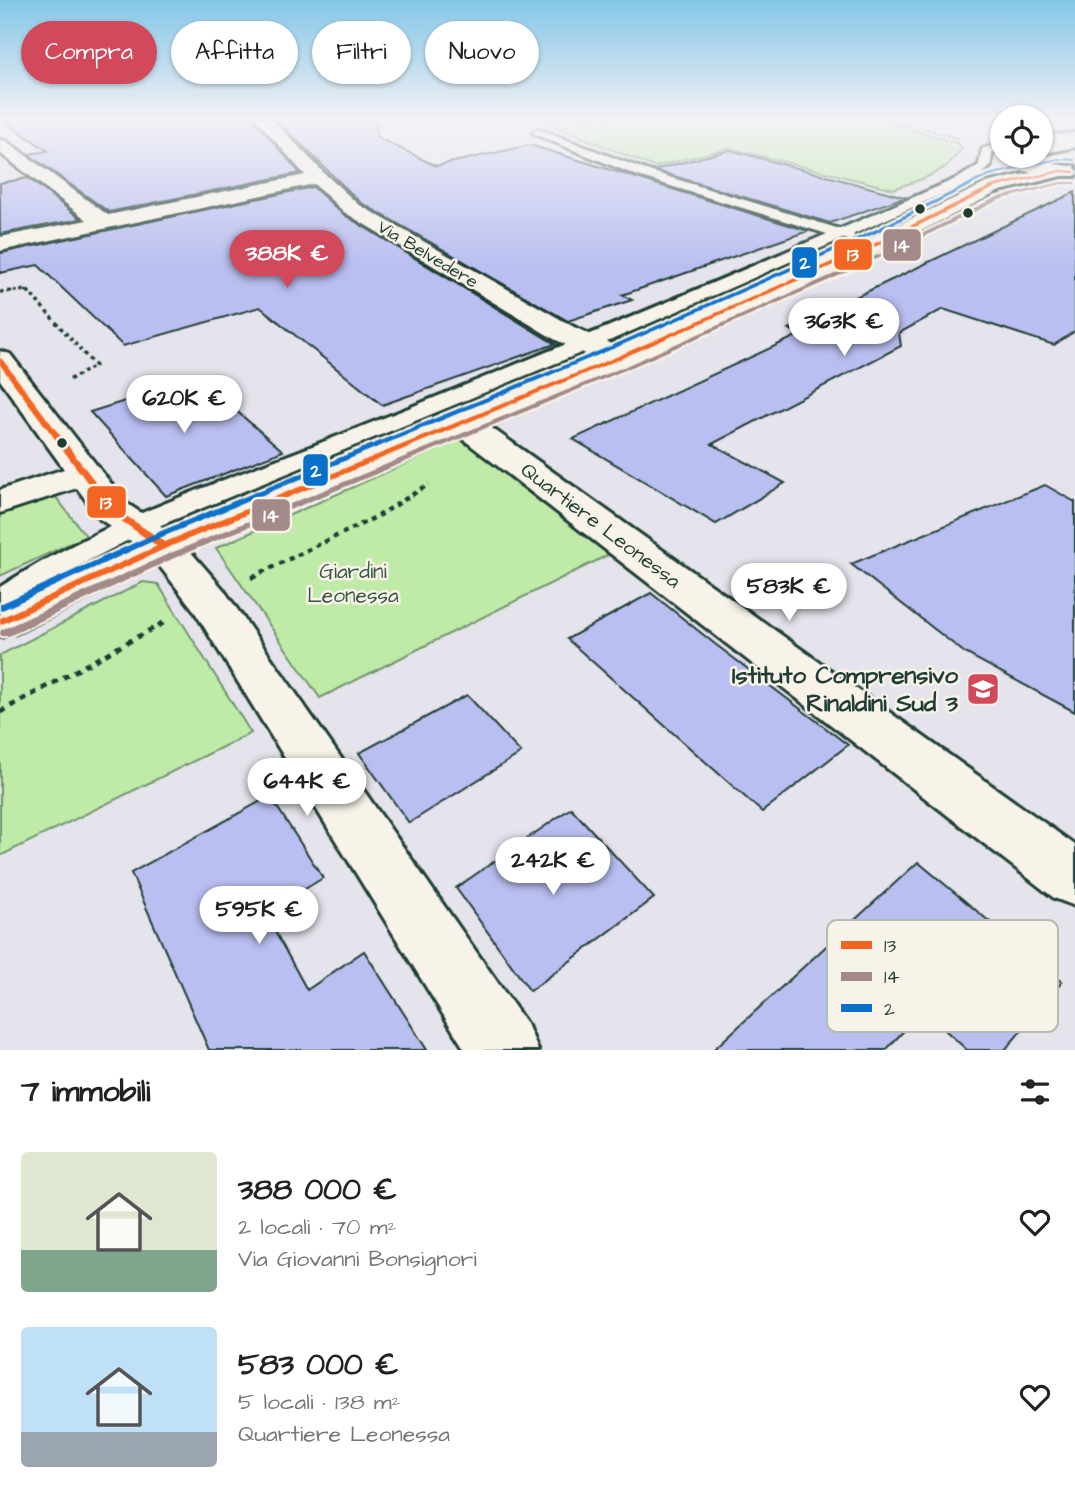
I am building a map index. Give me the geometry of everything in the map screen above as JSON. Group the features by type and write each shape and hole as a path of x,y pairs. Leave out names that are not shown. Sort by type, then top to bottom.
{"street":[{"path":"29,167 104,223"},
{"name":"Via Belvedere","path":"308,167 351,208 564,333 618,358"},
{"path":"0,622 149,536 463,423 812,273 993,187 1047,167"},
{"path":"993,187 999,168"},
{"path":"0,244 318,178"},
{"path":"0,360 113,511 149,536 208,599 504,1050"},
{"name":"Quartiere Leonessa","path":"463,423 1075,878"},
{"path":"0,502 83,474"}],"lane":[{"path":"627,167 840,234 879,243"},
{"path":"0,601 37,576 149,536 965,180 985,167"}],"green space":[{"path":"805,167 946,167 925,178 893,189"},
{"name":"Giardini Leonessa","path":"461,439 612,553 320,698 216,548"},
{"path":"55,496 86,536 0,576 0,514"},
{"path":"143,582 158,584 251,733 0,856 0,655"}],"building":[{"path":"46,167 295,167 300,173 109,212"},
{"path":"324,167 601,167 808,231 622,295 632,300 568,321 360,202"},
{"path":"665,167 793,167 905,197 830,223 654,170"},
{"path":"28,178 81,219 0,234 0,183"},
{"path":"313,187 343,214 555,344 382,405 260,307 123,346 38,265 0,273 0,253"},
{"path":"1075,192 1075,331 1054,345 943,309 899,333 901,346 712,444 785,483 716,524 573,439 801,334 789,329"},
{"path":"198,378 283,451 166,496 90,412"},
{"path":"1045,485 1075,502 1075,712 965,653 851,564"},
{"path":"651,593 848,745 762,812 567,639"},
{"path":"467,695 521,753 409,823 359,753"},
{"path":"270,796 323,878 265,913 307,990 364,951 427,1050 209,1050 131,873"},
{"path":"571,808 654,898 530,991 456,888"},
{"path":"918,862 988,920 855,920"},
{"path":"827,945 827,1032 903,1032 886,1050 713,1050"},
{"path":"947,1032 1020,1032 1005,1050 967,1050"}],"transit line":[{"name":"2","path":"0,608 159,535 613,347 874,232 989,175 1024,167"},
{"name":"13","path":"0,622 164,546 618,358 879,243 993,187 1060,171 1075,172"},
{"name":"14","path":"5,633 169,557 623,369 884,254 997,199 1061,183 1075,183"},
{"name":"13","path":"0,360 113,511 164,546"}],"place":[{"name":"Istituto Comprensivo Rinaldini Sud 3","path":"983,689"}]}
